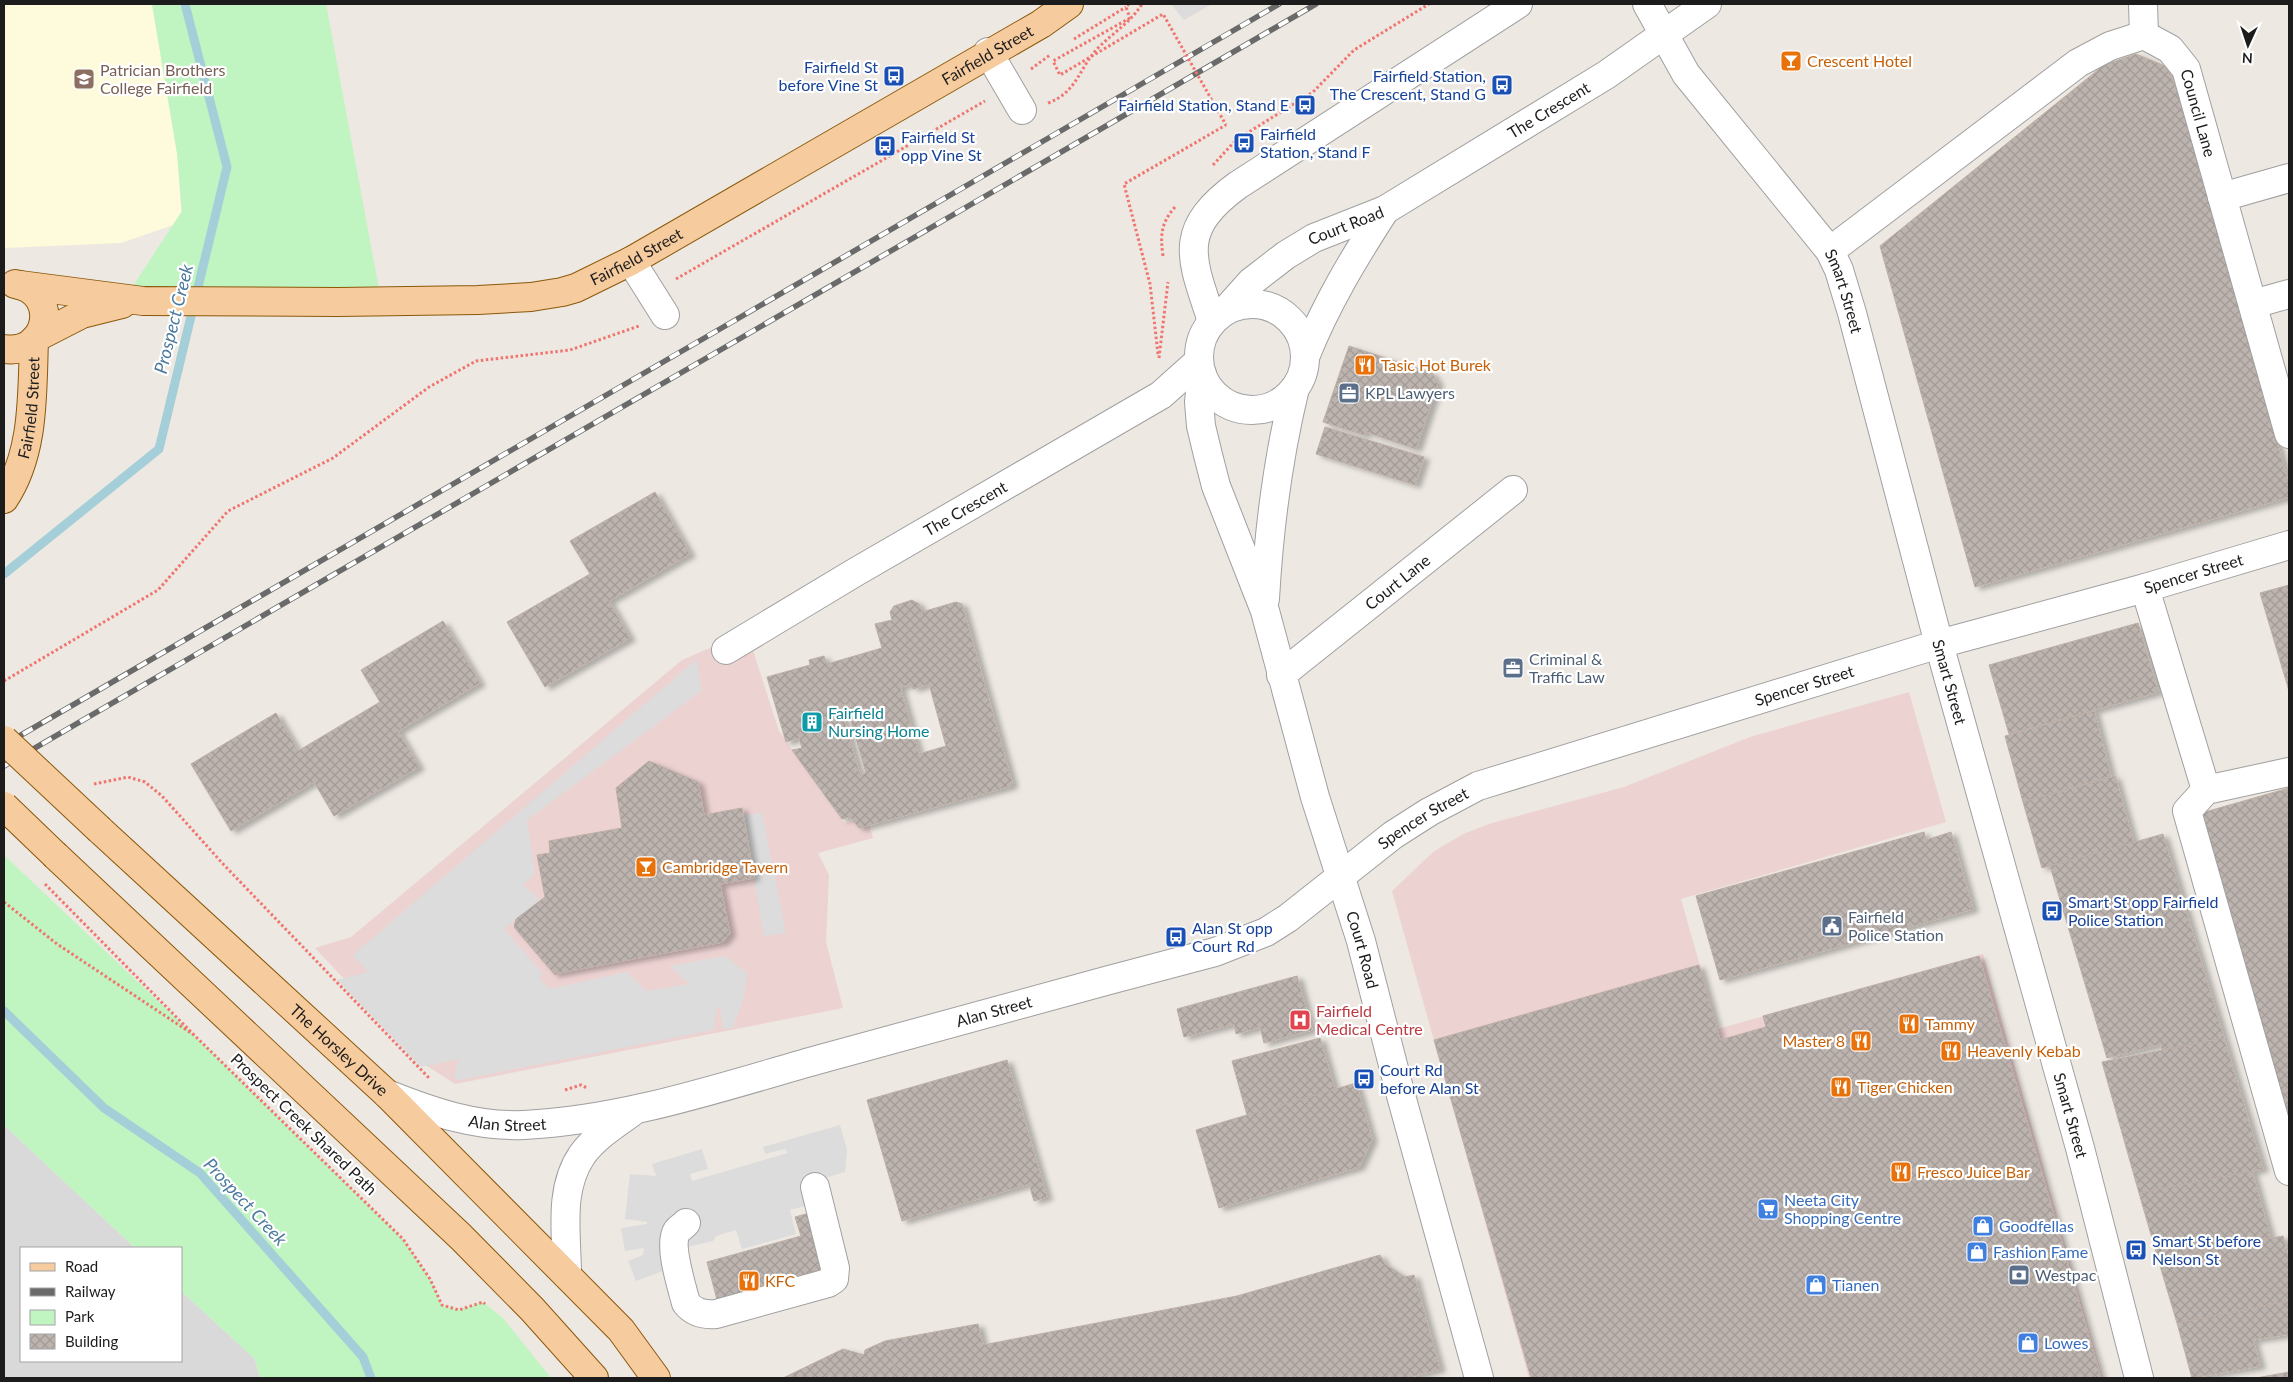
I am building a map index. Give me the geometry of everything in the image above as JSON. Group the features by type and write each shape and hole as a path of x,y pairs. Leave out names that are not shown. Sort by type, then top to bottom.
{"main road":[{"name":"Fairfield Street","path":"12,284 144,300 338,302 478,300 551,294 576,288 631,260 988,52 1041,24 1069,4"},
{"path":"4,349 23,348 36,339 44,324 44,309 38,296 27,287 12,284"},
{"name":"Fairfield Street","path":"4,499 19,470 26,443 32,397 36,339 92,310 144,300"},
{"name":"The Horsley Drive","path":"4,740 388,1094 621,1330 656,1378"},
{"path":"4,806 461,1237 532,1309 594,1378"}],"street":[{"path":"1219,316 1194,266 1192,251 1199,224 1209,210 1238,185 1518,4"},
{"name":"Smart Street","path":"1647,4 1686,74 1830,251 1839,270 1939,644 2073,1121 2139,1378"},
{"name":"The Crescent","path":"1385,210 1606,75 1707,4"},
{"path":"1830,251 2078,63 2110,46 2144,35 2143,4"},
{"name":"Council Lane","path":"2144,35 2170,49 2186,69 2289,434"},
{"path":"988,52 1022,110"},
{"path":"2222,197 2289,178"},
{"name":"Court Road","path":"1219,316 1251,282 1286,255 1314,238 1385,210"},
{"name":"Court Road","path":"1305,357 1346,269 1385,210"},
{"path":"631,260 658,304"},
{"path":"2253,304 2289,294"},
{"path":"1256,304 1272,308 1286,316 1296,327 1303,342 1305,357 1302,374 1295,388 1283,399 1268,407 1252,410 1236,407 1222,400 1210,389 1200,368 1200,347 1204,333 1219,316 1240,305 1256,304"},
{"name":"Court Road","path":"1200,368 1199,402 1201,426 1216,486 1265,611 1316,797 1361,942 1400,1092 1479,1378"},
{"name":"The Crescent","path":"726,650 854,573 1161,395 1200,368"},
{"name":"Court Road","path":"1265,611 1268,551 1275,487 1295,388"},
{"name":"Court Lane","path":"1281,675 1513,490"},
{"name":"Spencer Street","path":"1342,876 1384,842 1428,812 1478,786 1939,644 2145,588 2289,544"},
{"path":"2145,588 2206,790"},
{"path":"2289,772 2206,790 2186,811 2289,1172"},
{"name":"Alan Street","path":"388,1094 435,1113 478,1123 523,1125 632,1112 753,1077 1215,952 1266,932 1306,905 1342,876"},
{"name":"Alan Street","path":"567,1275 566,1204 570,1179 582,1155 602,1134 632,1112"},
{"path":"686,1223 677,1231 674,1240 674,1252 686,1303 690,1309 700,1313 716,1314 828,1283 834,1279 835,1268 815,1187"}],"path":[{"path":"1022,110 1051,102 1065,94 1075,84 1085,64 1098,48 1135,16 1142,4"},
{"path":"1072,40 1127,5 1130,18 1053,61 1060,75 1163,14 1226,125 1124,184 1150,284 1159,362 1168,282"},
{"path":"4,681 158,590 228,511 334,458 429,387 476,361 570,350 626,332 658,304 1009,87 1056,50"},
{"path":"88,787 96,782 128,777 145,782 162,796 231,872 431,1080"},
{"path":"44,884 194,1035"},
{"name":"Prospect Creek Shared Path","path":"4,902 57,944 194,1035 403,1239 430,1279 442,1305 459,1310 483,1302 490,1307"},
{"path":"562,1091 581,1085 590,1090"}],"shaded area":[{"name":"Patrician Brothers College Fairfield","path":"4,4 152,4 177,153 182,222 121,243 4,248"},
{"path":"1171,4 1212,4 1184,20"},
{"path":"747,632 779,731 844,823 867,817 873,838 818,853 829,875 826,942 843,1008 455,1084 424,1064 315,948 351,937 682,660"},
{"path":"697,659 701,691 527,820 535,874 523,885 540,900 504,929 543,974 539,978 549,989 627,972 646,991 689,984 670,966 725,956 747,973 744,997 733,1028 723,1029 720,1007 717,1008 713,1030 459,1080 454,1078 459,1059 421,1067 337,980 368,972 353,955"},
{"name":"Neeta City Shopping Centre","path":"1909,692 1946,822 1681,899 1718,1029 1983,954 2103,1378 1529,1378 1392,891 1433,852 1463,834 1492,823 1624,787 1750,737"},
{"path":"762,813 786,933 764,936 743,815"},
{"path":"4,1125 134,1247 20,1247 20,1362 182,1362 182,1292 255,1359 260,1378 4,1378"},
{"path":"840,1125 847,1150 845,1172 825,1178 831,1199 790,1210 796,1234 742,1249 736,1230 716,1236 713,1241 688,1247 681,1264 636,1281 628,1261 643,1255 644,1248 625,1251 621,1228 647,1224 647,1222 625,1219 630,1174 656,1176 652,1164 702,1149 708,1169 690,1174 692,1181 788,1153 785,1149 765,1154 763,1147"}],"green space":[{"path":"152,4 326,4 379,289 131,289 182,211 177,153"},
{"path":"4,855 194,1035 403,1239 430,1279 442,1305 459,1310 483,1302 503,1318 551,1378 260,1378 255,1359 182,1292 182,1247 134,1247 4,1125"}],"building":[{"path":"2136,54 2167,67 2179,96 2289,485 2289,497 1975,587 1880,246 2104,65"},
{"path":"1349,346 1432,373 1438,383 1416,449 1366,432 1364,435 1323,422"},
{"path":"1325,427 1424,457 1415,485 1316,454"},
{"path":"655,492 690,554 609,601 630,638 545,687 507,622 590,574 570,541"},
{"path":"2289,585 2289,691 2260,593"},
{"name":"Fairfield Nursing Home","path":"912,600 919,604 922,612 956,602 962,604 1012,782 1011,786 859,828 850,817 842,819 792,750 802,748 799,738 786,742 767,677 810,665 809,660 824,656 827,664 882,648 875,624 892,620 890,612 894,606","holes":["912,684 913,689 929,684 946,746 919,754 900,687","846,704 866,773 860,775 840,705"]},
{"path":"443,621 480,683 398,731 419,767 334,816 314,782 231,831 191,764 276,713 298,751 380,702 361,670"},
{"path":"2138,623 2158,692 2009,734 1989,665"},
{"path":"2094,711 2111,776 2023,802 2005,736"},
{"name":"Cambridge Tavern","path":"649,761 698,782 704,815 742,808 754,878 720,884 730,933 723,942 559,973 559,971 555,975 514,927 516,919 545,897 537,855 550,853 549,841 622,828 616,788"},
{"path":"2115,776 2134,843 2042,868 2023,802"},
{"path":"2289,788 2289,1136 2199,819 2205,812"},
{"path":"1924,832 1926,840 1951,832 1973,909 1720,980 1696,896"},
{"path":"2163,834 2224,1038 2162,1050 2161,1044 2107,1058 2050,866"},
{"name":"Neeta City Shopping Centre","path":"1979,956 2101,1378 1531,1378 1434,1040 1699,965 1720,1040 1766,1027 1763,1016"},
{"path":"1297,976 1312,1030 1264,1043 1260,1027 1236,1034 1234,1024 1184,1037 1177,1009"},
{"path":"1320,1038 1335,1090 1247,1115 1232,1061"},
{"path":"2224,1038 2263,1169 2139,1193 2102,1062"},
{"path":"1007,1060 1047,1197 1034,1201 1029,1184 902,1221 867,1100"},
{"path":"1356,1083 1372,1139 1359,1167 1219,1208 1196,1130"},
{"path":"2252,1171 2271,1239 2158,1259 2139,1193"},
{"path":"813,1212 825,1279 719,1307 707,1262 801,1236 795,1217"},
{"path":"2283,1236 2289,1260 2289,1301 2177,1323 2158,1259"},
{"path":"1380,1255 1385,1264 1405,1277 1414,1275 1440,1369 1407,1378 899,1378 885,1341 978,1324 983,1345 1237,1296"},
{"path":"2289,1301 2289,1334 2253,1340 2260,1366 2192,1378 2177,1323"},
{"path":"885,1341 899,1378 783,1378 843,1349 864,1355 865,1350"},
{"path":"2289,1372 2289,1378 2256,1378"}],"waterway":[{"name":"Prospect Creek","path":"4,574 159,449 227,167 185,4"},
{"name":"Prospect Creek","path":"4,1011 104,1108 200,1173 363,1357 371,1378"}],"railway":[{"path":"4,745 1279,4"},
{"path":"4,766 1316,4"}],"place":[{"name":"Crescent Hotel","path":"1791,61"},
{"name":"Fairfield St before Vine St","path":"894,76"},
{"name":"Patrician Brothers College Fairfield","path":"84,79"},
{"name":"Fairfield Station, The Crescent, Stand G","path":"1502,85"},
{"name":"Fairfield Station, Stand E","path":"1305,105"},
{"name":"Fairfield Station, Stand F","path":"1244,143"},
{"name":"Fairfield St opp Vine St","path":"885,146"},
{"name":"Tasic Hot Burek","path":"1365,365"},
{"name":"KPL Lawyers","path":"1349,393"},
{"name":"Criminal & Traffic Law","path":"1513,668"},
{"name":"Fairfield Nursing Home","path":"812,722"},
{"name":"Cambridge Tavern","path":"646,867"},
{"name":"Smart St opp Fairfield Police Station","path":"2052,911"},
{"name":"Fairfield Police Station","path":"1832,926"},
{"name":"Alan St opp Court Rd","path":"1176,937"},
{"name":"Fairfield Medical Centre","path":"1300,1020"},
{"name":"Tammy","path":"1909,1024"},
{"name":"Master 8","path":"1861,1041"},
{"name":"Heavenly Kebab","path":"1951,1051"},
{"name":"Court Rd before Alan St","path":"1364,1079"},
{"name":"Tiger Chicken","path":"1841,1087"},
{"name":"Fresco Juice Bar","path":"1901,1172"},
{"name":"Neeta City Shopping Centre","path":"1768,1209"},
{"name":"Goodfellas","path":"1983,1226"},
{"name":"Smart St before Nelson St","path":"2136,1250"},
{"name":"Fashion Fame","path":"1977,1252"},
{"name":"Westpac","path":"2019,1275"},
{"name":"KFC","path":"749,1281"},
{"name":"Tianen","path":"1816,1285"},
{"name":"Lowes","path":"2028,1343"}]}
